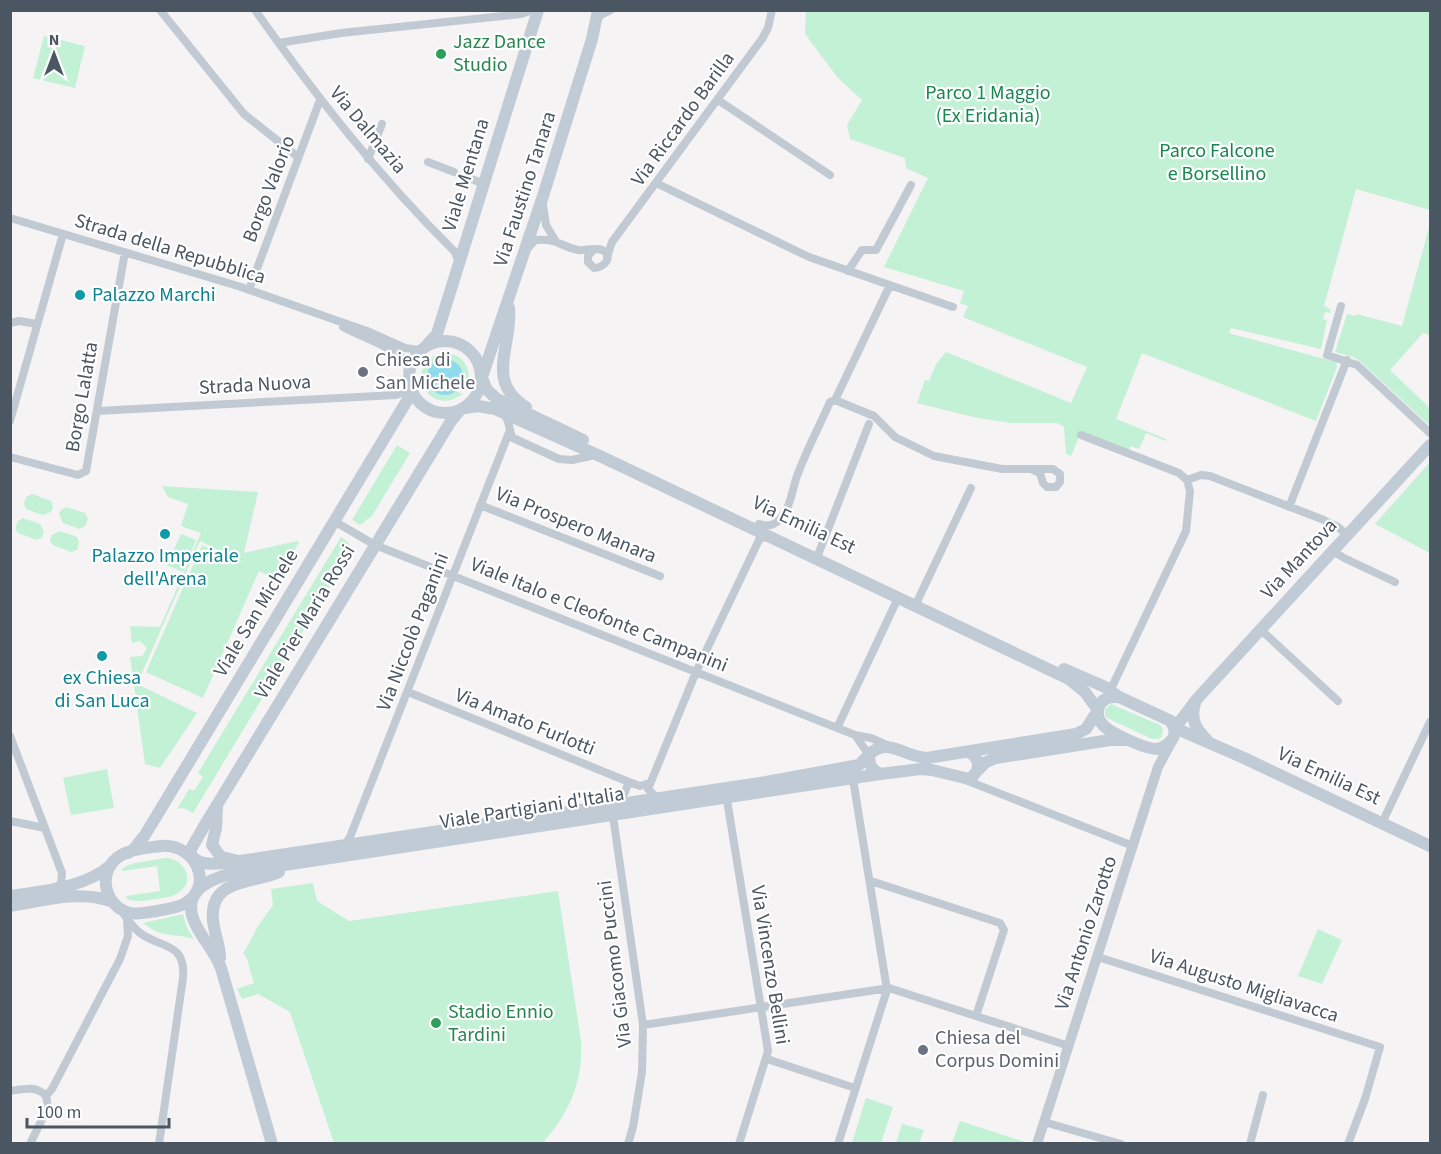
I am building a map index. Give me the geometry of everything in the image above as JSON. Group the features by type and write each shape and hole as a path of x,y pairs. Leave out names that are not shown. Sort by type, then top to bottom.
{"main road":[{"name":"Viale Mentana","path":"423,349 437,334 538,10"},
{"name":"Via Faustino Tanara","path":"482,377 526,250 598,16"},
{"path":"510,297 510,322 503,362 505,384 519,402 554,420 567,433"},
{"path":"442,341 461,344 475,356 482,377 477,395 463,409 443,414 432,411 422,405 410,387 411,366 423,349 442,341"},
{"name":"Via Emilia Est","path":"482,377 487,390 497,399 759,524 898,598 916,603 1162,715 1171,721 1174,734 1210,743 1431,846"},
{"name":"Viale San Michele","path":"128,853 145,835 410,395 410,387"},
{"name":"Via Emilia Est","path":"463,409 483,406 499,411 602,457 770,538 818,556 916,603 1073,681 1085,692 1098,710 1100,720 1105,727 1136,742"},
{"name":"Viale Pier Maria Rossi","path":"192,857 191,849 217,804 451,419 463,409"},
{"name":"Via Mantova","path":"1174,734 1196,700 1431,445"},
{"path":"892,748 920,758 938,757 1079,733 1088,726 1102,700 1114,694"},
{"path":"1196,700 1192,716 1193,723 1210,743"},
{"name":"Via Mantova","path":"1162,715 1179,712 1196,700"},
{"path":"962,779 969,779 986,762 996,758 1110,740 1136,742 1159,749 1165,746 1174,734"},
{"name":"Viale Partigiani d'Italia","path":"196,892 206,883 220,877 298,863 613,816 848,768 859,765 875,748 881,746 892,748"},
{"path":"969,752 976,758 978,771"},
{"path":"869,755 870,766 874,772 880,774"},
{"name":"Viale Partigiani d'Italia","path":"192,857 206,864 240,861 657,798 726,793 921,769 947,773 962,779"},
{"path":"217,804 216,828 212,845 221,857 240,861"},
{"path":"10,896 50,890 87,880 101,874 128,853 171,846 181,849 192,857 199,874 191,907 194,921 213,950 221,968 272,1143"},
{"path":"221,968 213,919 214,908 221,895 232,885 275,874 298,863"},
{"path":"112,864 105,882 107,892 119,909"},
{"path":"10,906 80,896 97,897 119,909 136,914 185,903 196,892"}],"street":[{"path":"160,10 244,114 298,157"},
{"name":"Via Dalmazia","path":"255,10 320,100 368,159 455,252 459,265"},
{"path":"279,44 341,33 521,14 533,10"},
{"path":"598,16 611,10"},
{"name":"Via Riccardo Barilla","path":"607,257 612,242 762,39 768,28 772,10"},
{"name":"Borgo Valorio","path":"249,290 320,100"},
{"path":"717,100 830,175"},
{"path":"368,159 382,124"},
{"path":"428,162 454,172"},
{"path":"469,178 484,184"},
{"path":"656,183 792,250 953,308"},
{"path":"848,271 862,250 876,250 911,185"},
{"path":"543,196 542,210 546,225 555,240"},
{"name":"Strada della Repubblica","path":"10,218 249,290 319,314"},
{"path":"10,421 63,234"},
{"path":"526,250 535,240 555,240 578,250 596,249 605,252 606,264 599,268 593,267 578,250"},
{"name":"Via Riccardo Barilla","path":"596,249 612,242"},
{"path":"588,262 588,255 596,249"},
{"name":"Borgo Lalatta","path":"10,457 78,474 86,471 125,252"},
{"path":"759,524 769,526 781,519 789,504 797,476 830,402 835,400 890,285"},
{"path":"1341,306 1327,355 1347,360 1360,367 1431,433"},
{"path":"319,314 367,331 405,348 423,349"},
{"path":"319,314 396,353 411,366"},
{"path":"10,323 19,321 37,324"},
{"path":"1289,507 1347,360"},
{"name":"Strada Nuova","path":"97,411 396,394 410,387"},
{"path":"835,400 877,417 895,437 934,456 990,467 1034,470"},
{"path":"499,411 508,419 513,438 559,459 575,459 590,455 602,457"},
{"path":"818,556 869,424"},
{"name":"Via Niccolò Paganini","path":"344,846 350,837 408,692 510,430"},
{"path":"1081,435 1176,471 1187,480 1191,498 1185,533 1114,694"},
{"path":"1187,480 1207,475 1327,522 1347,535"},
{"path":"916,603 971,488"},
{"name":"Via Prospero Manara","path":"480,505 660,576"},
{"name":"Viale Italo e Cleofonte Campanini","path":"334,521 375,545 892,748"},
{"path":"657,798 648,789 696,672 759,540 763,537 770,538"},
{"path":"1333,550 1344,558 1395,582"},
{"path":"837,728 898,598"},
{"path":"1260,629 1338,701"},
{"name":"Via Amato Furlotti","path":"408,692 629,783 640,786 650,783"},
{"path":"1382,823 1431,722"},
{"name":"Via Antonio Zarotto","path":"1037,1143 1069,1046 1102,958 1158,767 1174,734"},
{"path":"855,735 869,755"},
{"path":"10,736 62,877 60,885 50,890"},
{"path":"1136,742 1149,751 1158,767"},
{"path":"978,771 986,787"},
{"path":"838,1143 887,990 853,779"},
{"path":"962,779 1133,846"},
{"path":"620,804 629,783"},
{"name":"Via Vincenzo Bellini","path":"726,793 768,1051 739,1143"},
{"name":"Via Giacomo Puccini","path":"613,816 644,1025 642,1072 633,1127 628,1143"},
{"path":"10,821 45,828"},
{"path":"871,881 1000,923 1004,930 976,1016"},
{"path":"46,1096 52,1089 120,959 128,936 119,909"},
{"path":"119,909 140,933 170,947 183,961 183,978 159,1143"},
{"name":"Via Augusto Migliavacca","path":"1102,958 1380,1047 1365,1099 1348,1143"},
{"path":"644,1025 889,988 1069,1046"},
{"path":"766,1059 855,1088"},
{"path":"10,1091 34,1088 46,1096 47,1111 30,1143"},
{"path":"1250,1143 1263,1095"},
{"path":"1044,1122 1121,1143"}],"green space":[{"name":"Parco Falcone e Borsellino","path":"806,10 1430,11 1430,210 1356,189 1324,306 1330,309 1331,313 1325,312 1323,319 1327,320 1321,349 1231,328 1229,332 1232,334 1336,362 1337,367 1316,421 1142,353 1116,419 1166,439 1166,441 1146,433 1139,449 1131,446 1129,450 1081,431 1071,456 1066,454 1064,427 1057,423 1011,423 978,418 917,403 925,380 929,381 936,364 946,352 1071,403 1087,367 963,317 968,306 960,303 964,291 884,267 928,178 906,168 905,158 850,139 847,125 862,100 838,78 805,34"},
{"path":"44,36 85,46 75,88 33,78"},
{"path":"1430,224 1430,335 1423,333 1390,370 1430,408 1430,426 1361,362 1335,352 1347,314 1356,316 1357,314 1402,326"},
{"path":"440,353 457,356 465,364 469,375 469,381 463,375 444,394 456,391 462,394 450,400 440,400 431,396 424,388 421,379 422,369 428,360"},
{"path":"397,445 410,453 372,516 360,525 352,520"},
{"path":"1430,462 1430,553 1375,524"},
{"path":"162,486 258,492 244,553 299,542 278,580 259,571 203,698 146,672 202,545 250,566 200,541 137,684 197,713 160,768 145,764 130,657 142,656 147,648 140,641 132,643 130,626 160,627 201,533 181,526 188,504 168,497"},
{"path":"32,494 51,501 53,507 51,512 43,515 26,509 24,504 26,497"},
{"path":"66,507 85,513 88,519 85,526 80,529 63,523 59,514"},
{"path":"23,518 40,524 44,532 42,537 37,540 18,533 15,528 18,521"},
{"path":"60,531 77,537 79,542 77,550 71,552 53,545 50,540 52,535"},
{"path":"181,534 196,540 183,572 167,565"},
{"path":"341,537 349,543 347,558 193,813 183,808 177,809 189,789 194,791 203,777 198,773"},
{"path":"1111,704 1160,725 1163,729 1162,736 1159,739 1152,739 1107,718 1105,709"},
{"path":"107,769 114,808 71,815 63,778"},
{"path":"165,858 178,862 186,871 187,882 184,888 175,895 165,898 141,901 127,899 126,896 160,891 157,866 122,871 122,869 130,864"},
{"name":"Stadio Ennio Tardini","path":"313,883 317,901 349,921 558,891 581,1041 581,1056 573,1095 561,1119 544,1141 548,1143 334,1143 290,1012 258,994 242,999 237,989 254,983 246,956 243,954 258,926 273,905 271,889"},
{"path":"183,914 187,928 194,939 162,933 143,923"},
{"path":"1318,929 1342,940 1322,984 1298,976"},
{"path":"866,1098 893,1107 881,1143 852,1143"},
{"path":"960,1121 1028,1143 952,1143"},
{"path":"902,1124 924,1130 919,1143 896,1143"}],"water":[{"path":"445,359 457,365 463,377 457,389 445,395 433,389 427,377 433,365"}],"place":[{"name":"Jazz Dance Studio","path":"441,54"},
{"name":"Palazzo Marchi","path":"80,295"},
{"name":"Chiesa di San Michele","path":"363,372"},
{"name":"Palazzo Imperiale dell'Arena","path":"165,534"},
{"name":"ex Chiesa di San Luca","path":"102,656"},
{"name":"Stadio Ennio Tardini","path":"436,1023"},
{"name":"Chiesa del Corpus Domini","path":"923,1050"}],"park label":[{"name":"Parco 1 Maggio (Ex Eridania)","path":"988,104"}]}
